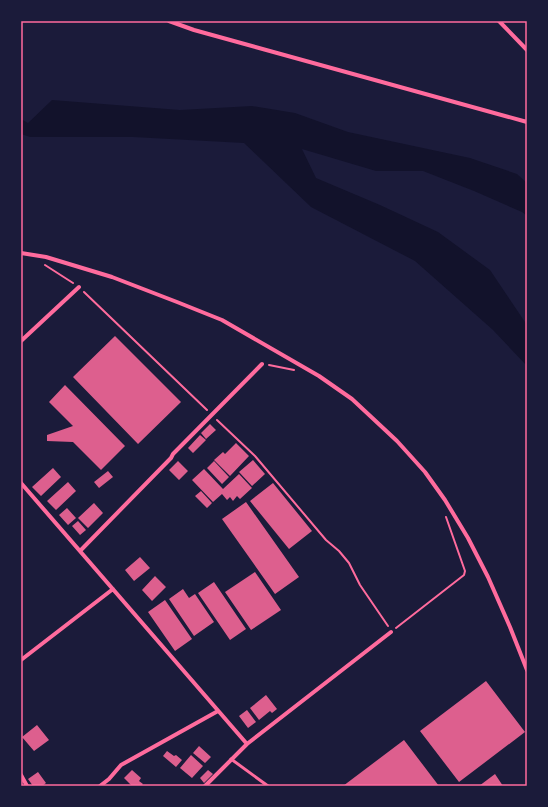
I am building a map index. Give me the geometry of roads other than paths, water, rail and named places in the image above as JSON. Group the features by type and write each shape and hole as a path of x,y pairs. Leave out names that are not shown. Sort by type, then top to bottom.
{"street":[{"path":"169,21 194,30 527,122"},
{"path":"499,21 527,50"},
{"path":"21,253 46,257 112,277 222,320 319,376 352,399 397,441 425,472 446,500 488,577 527,670"},
{"path":"21,341 79,287"},
{"path":"80,551 262,364"},
{"path":"21,483 247,744"},
{"path":"21,660 113,590"},
{"path":"205,786 247,744 391,632"},
{"path":"100,786 109,779 121,765 218,711"},
{"path":"21,775 27,786"}],"lane":[{"path":"231,759 268,786"}]}
